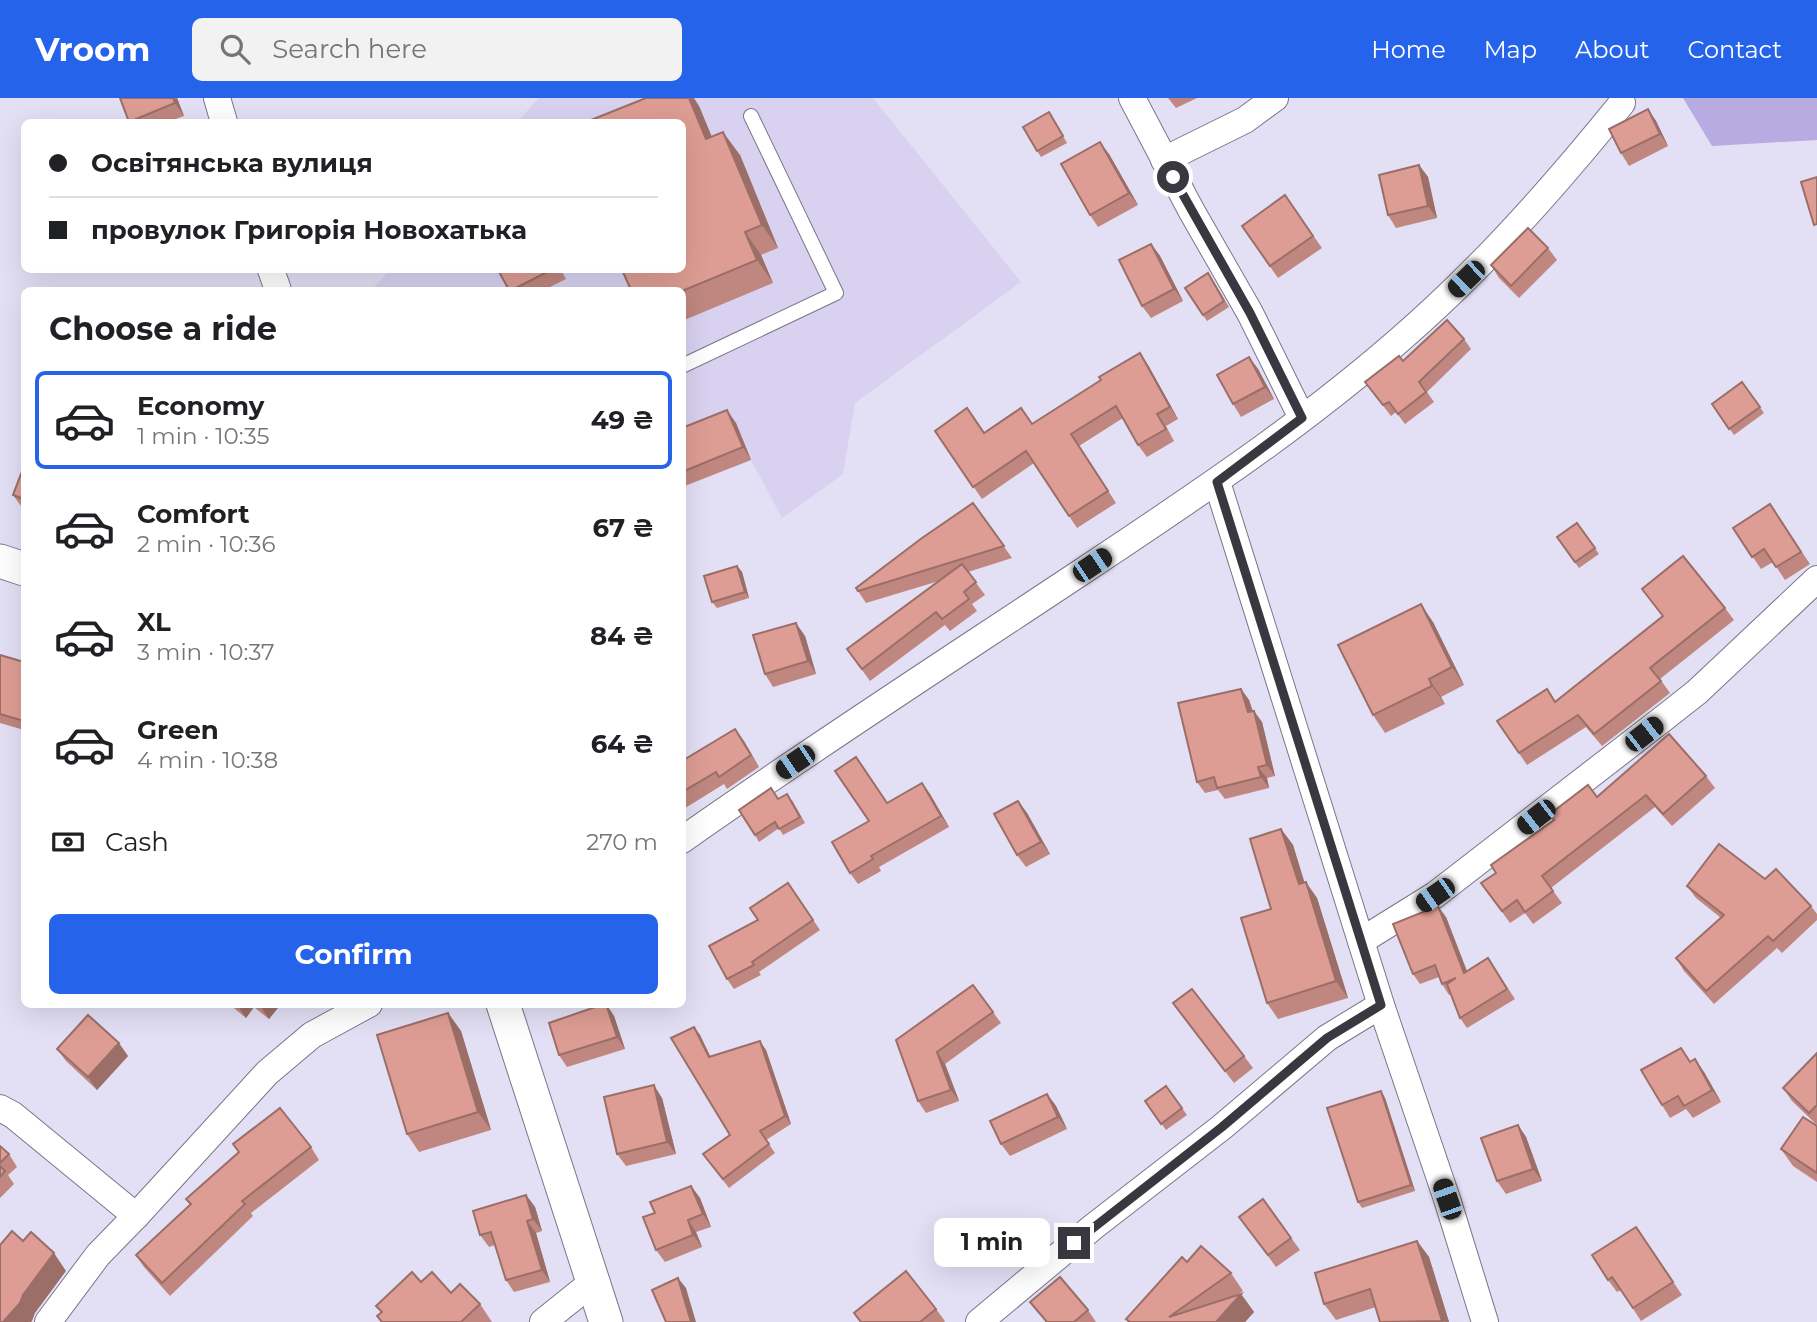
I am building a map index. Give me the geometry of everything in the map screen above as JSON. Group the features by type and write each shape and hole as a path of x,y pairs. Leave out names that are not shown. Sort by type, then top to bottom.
{"street":[{"path":"217,98 224,119"},
{"path":"1132,98 1250,313 1302,418"},
{"path":"1164,160 1245,120 1275,98"},
{"path":"686,836 1217,482 1302,418 1394,345 1483,263 1561,177 1622,103"},
{"path":"1217,482 1381,1005 1447,1199 1485,1322"},
{"path":"0,561 21,568"},
{"path":"1361,941 1435,895 1697,692 1817,579"},
{"path":"979,1322 1093,1227 1222,1127 1327,1038 1381,1005"},
{"path":"48,1322 98,1255 267,1073 312,1035 362,1008"},
{"path":"504,1008 606,1322"},
{"path":"0,1108 13,1115 136,1216"},
{"path":"543,1322 594,1281"}],"lane":[{"path":"686,364 836,293 751,116"}],"shaded area":[{"path":"539,98 873,98 1021,282 855,403 843,474 782,518 751,460 686,486 686,287 374,287 387,273 686,273 686,119 520,119"},
{"path":"1683,98 1817,98 1817,140 1712,146"}],"building":[{"path":"120,98 173,98 175,103 136,119 128,119"},
{"path":"646,98 689,98 706,139 723,132 762,225 745,232 757,260 686,289 686,287 630,287 623,273 686,273 686,119 594,119"},
{"path":"1648,109 1660,134 1621,153 1609,129"},
{"path":"1049,112 1063,136 1037,151 1023,127"},
{"path":"1100,142 1129,193 1090,215 1061,164"},
{"path":"1419,165 1428,206 1388,215 1379,175"},
{"path":"1817,177 1817,224 1814,225 1801,182"},
{"path":"1285,195 1313,236 1270,266 1242,226"},
{"path":"1528,228 1548,248 1511,286 1491,265"},
{"path":"1151,244 1174,289 1142,306 1119,260"},
{"path":"500,273 545,273 518,287 507,287"},
{"path":"1208,273 1224,301 1203,315 1185,288"},
{"path":"1447,320 1464,339 1419,382 1426,392 1398,414 1389,402 1383,405 1365,382 1399,356 1403,361"},
{"path":"1140,353 1170,407 1157,414 1166,429 1138,445 1116,406 1071,434 1108,491 1069,516 1026,451 973,487 935,431 967,408 984,433 1021,408 1032,424 1101,380 1099,377"},
{"path":"1249,357 1265,387 1233,404 1217,375"},
{"path":"1742,382 1760,407 1729,429 1712,404"},
{"path":"727,410 743,447 686,470 686,426"},
{"path":"21,474 21,498 13,495"},
{"path":"973,503 1004,546 858,591 856,588"},
{"path":"1770,504 1801,552 1776,567 1764,549 1752,557 1733,528"},
{"path":"1577,523 1595,548 1575,562 1557,537"},
{"path":"1683,556 1725,608 1650,668 1661,681 1594,734 1578,715 1519,753 1497,721 1547,689 1555,702 1663,616 1642,589"},
{"path":"962,564 976,582 964,592 969,599 942,619 936,612 862,669 847,649"},
{"path":"737,566 745,592 712,602 704,576"},
{"path":"1421,604 1452,667 1429,679 1432,686 1373,715 1338,645"},
{"path":"796,623 808,661 765,674 753,635"},
{"path":"0,655 21,661 21,720 0,714"},
{"path":"1241,689 1248,712 1254,711 1267,765 1258,767 1261,777 1217,788 1214,777 1197,782 1178,703"},
{"path":"735,729 751,755 719,777 716,772 686,790 686,759"},
{"path":"1669,734 1706,776 1663,814 1646,795 1542,876 1553,891 1525,912 1517,900 1502,911 1481,883 1496,873 1491,865 1554,820 1550,814 1588,785 1597,797"},
{"path":"856,757 887,803 922,783 941,816 871,856 873,859 850,873 832,842 869,821 835,771"},
{"path":"771,788 778,799 787,794 800,817 779,829 775,822 755,835 739,810"},
{"path":"1018,801 1041,842 1017,855 994,814"},
{"path":"1281,829 1299,884 1306,882 1336,981 1267,1003 1241,918 1271,909 1250,839"},
{"path":"1719,844 1765,879 1776,869 1811,906 1773,941 1768,936 1706,991 1676,958 1724,915 1687,886"},
{"path":"788,883 813,920 752,962 754,965 727,979 709,946 758,920 750,908"},
{"path":"1438,906 1464,973 1488,958 1507,989 1460,1018 1447,984 1456,978 1442,984 1435,965 1413,974 1393,924"},
{"path":"973,985 993,1012 937,1052 951,1090 918,1101 896,1040"},
{"path":"1192,989 1244,1056 1225,1071 1173,1003"},
{"path":"592,1008 607,1008 617,1037 559,1055 549,1023"},
{"path":"448,1013 478,1112 407,1134 377,1035"},
{"path":"88,1015 119,1043 88,1077 57,1049"},
{"path":"694,1027 709,1057 760,1041 785,1116 760,1131 769,1144 723,1179 703,1154 730,1135 671,1038"},
{"path":"1681,1048 1690,1062 1695,1059 1712,1090 1684,1106 1678,1096 1662,1105 1641,1070"},
{"path":"1817,1053 1817,1105 1809,1113 1783,1088"},
{"path":"654,1085 667,1142 617,1154 604,1097"},
{"path":"1166,1086 1182,1108 1161,1124 1145,1101"},
{"path":"1381,1091 1411,1185 1358,1202 1327,1108"},
{"path":"1047,1094 1058,1117 1001,1144 990,1121"},
{"path":"280,1108 311,1147 242,1201 245,1204 162,1283 136,1255 191,1204 186,1199 239,1152 233,1144"},
{"path":"1803,1117 1817,1126 1817,1173 1781,1149"},
{"path":"1518,1125 1533,1169 1497,1181 1481,1138"},
{"path":"0,1146 9,1154 0,1163"},
{"path":"691,1186 703,1214 688,1220 693,1235 656,1250 643,1217 655,1213 650,1202"},
{"path":"526,1195 533,1219 527,1221 542,1270 506,1280 491,1232 480,1235 473,1211"},
{"path":"1263,1199 1291,1238 1268,1255 1239,1217"},
{"path":"1636,1227 1673,1282 1633,1308 1612,1277 1608,1280 1592,1255"},
{"path":"12,1231 23,1241 31,1232 54,1253 20,1303 0,1322 0,1245"},
{"path":"1417,1241 1442,1321 1380,1322 1370,1289 1324,1304 1315,1273"},
{"path":"1201,1246 1231,1273 1169,1317 1241,1294 1216,1322 1130,1322 1126,1319 1182,1257 1187,1262"},
{"path":"906,1271 936,1309 920,1322 861,1322 854,1313"},
{"path":"412,1272 421,1282 432,1272 451,1293 460,1284 480,1304 461,1322 382,1322 377,1316 382,1312 376,1306"},
{"path":"1060,1277 1088,1310 1074,1322 1047,1322 1030,1302"},
{"path":"678,1278 691,1322 666,1322 652,1290"}],"route":[{"path":"1074,1243 1222,1127 1327,1038 1381,1005 1217,482 1302,418 1250,313 1173,177"}]}
